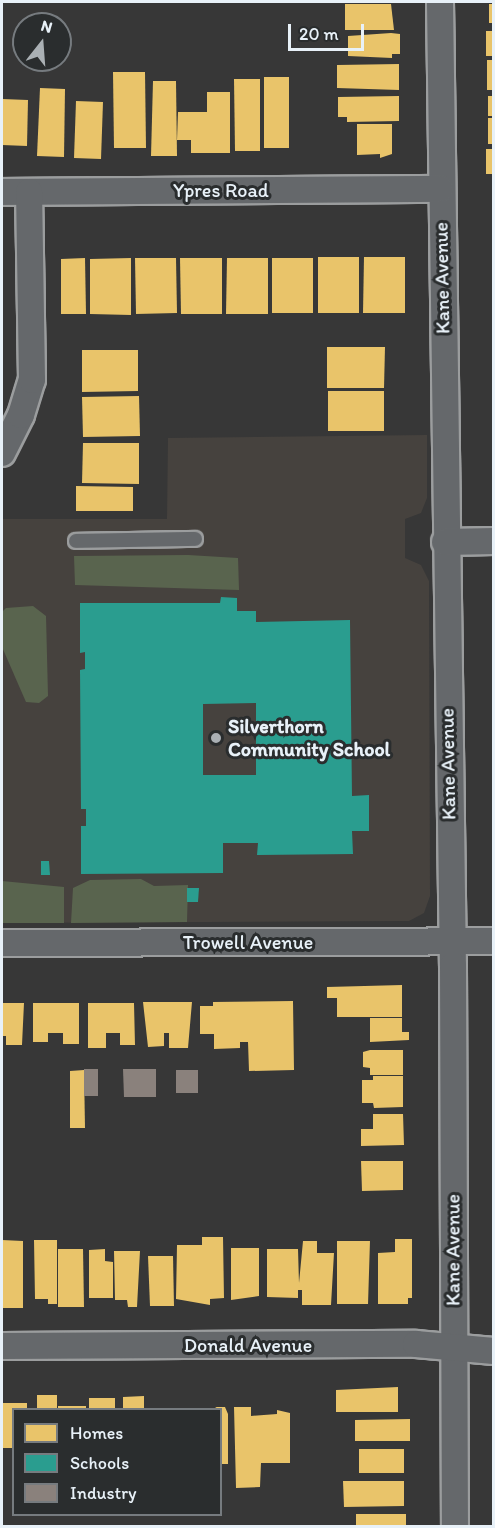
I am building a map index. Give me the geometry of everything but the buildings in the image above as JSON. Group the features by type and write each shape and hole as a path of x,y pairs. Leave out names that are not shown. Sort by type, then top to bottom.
{"street":[{"name":"Kane Avenue","path":"440,2 440,189 452,941 455,1527"},
{"name":"Ypres Road","path":"2,192 440,189"},
{"path":"2,453 21,415 32,380 28,192"},
{"path":"445,542 494,541"},
{"name":"Trowell Avenue","path":"2,943 494,941"},
{"name":"Donald Avenue","path":"2,1346 455,1347 494,1351"}],"lane":[{"path":"76,540 195,539"}],"shaded area":[{"name":"Silverthorn Community School","path":"427,435 427,498 421,513 405,519 405,558 421,565 429,581 430,896 424,913 409,921 2,923 2,519 167,519 168,438"}],"green space":[{"path":"188,555 238,558 239,590 75,585 74,556"},
{"path":"33,606 46,616 48,696 39,703 26,702 2,647 2,612 6,608"},
{"path":"141,879 154,886 188,885 187,922 71,923 73,888 90,880"},
{"path":"2,881 64,887 64,923 2,923"}],"place":[{"name":"Silverthorn Community School","path":"216,738"}]}
